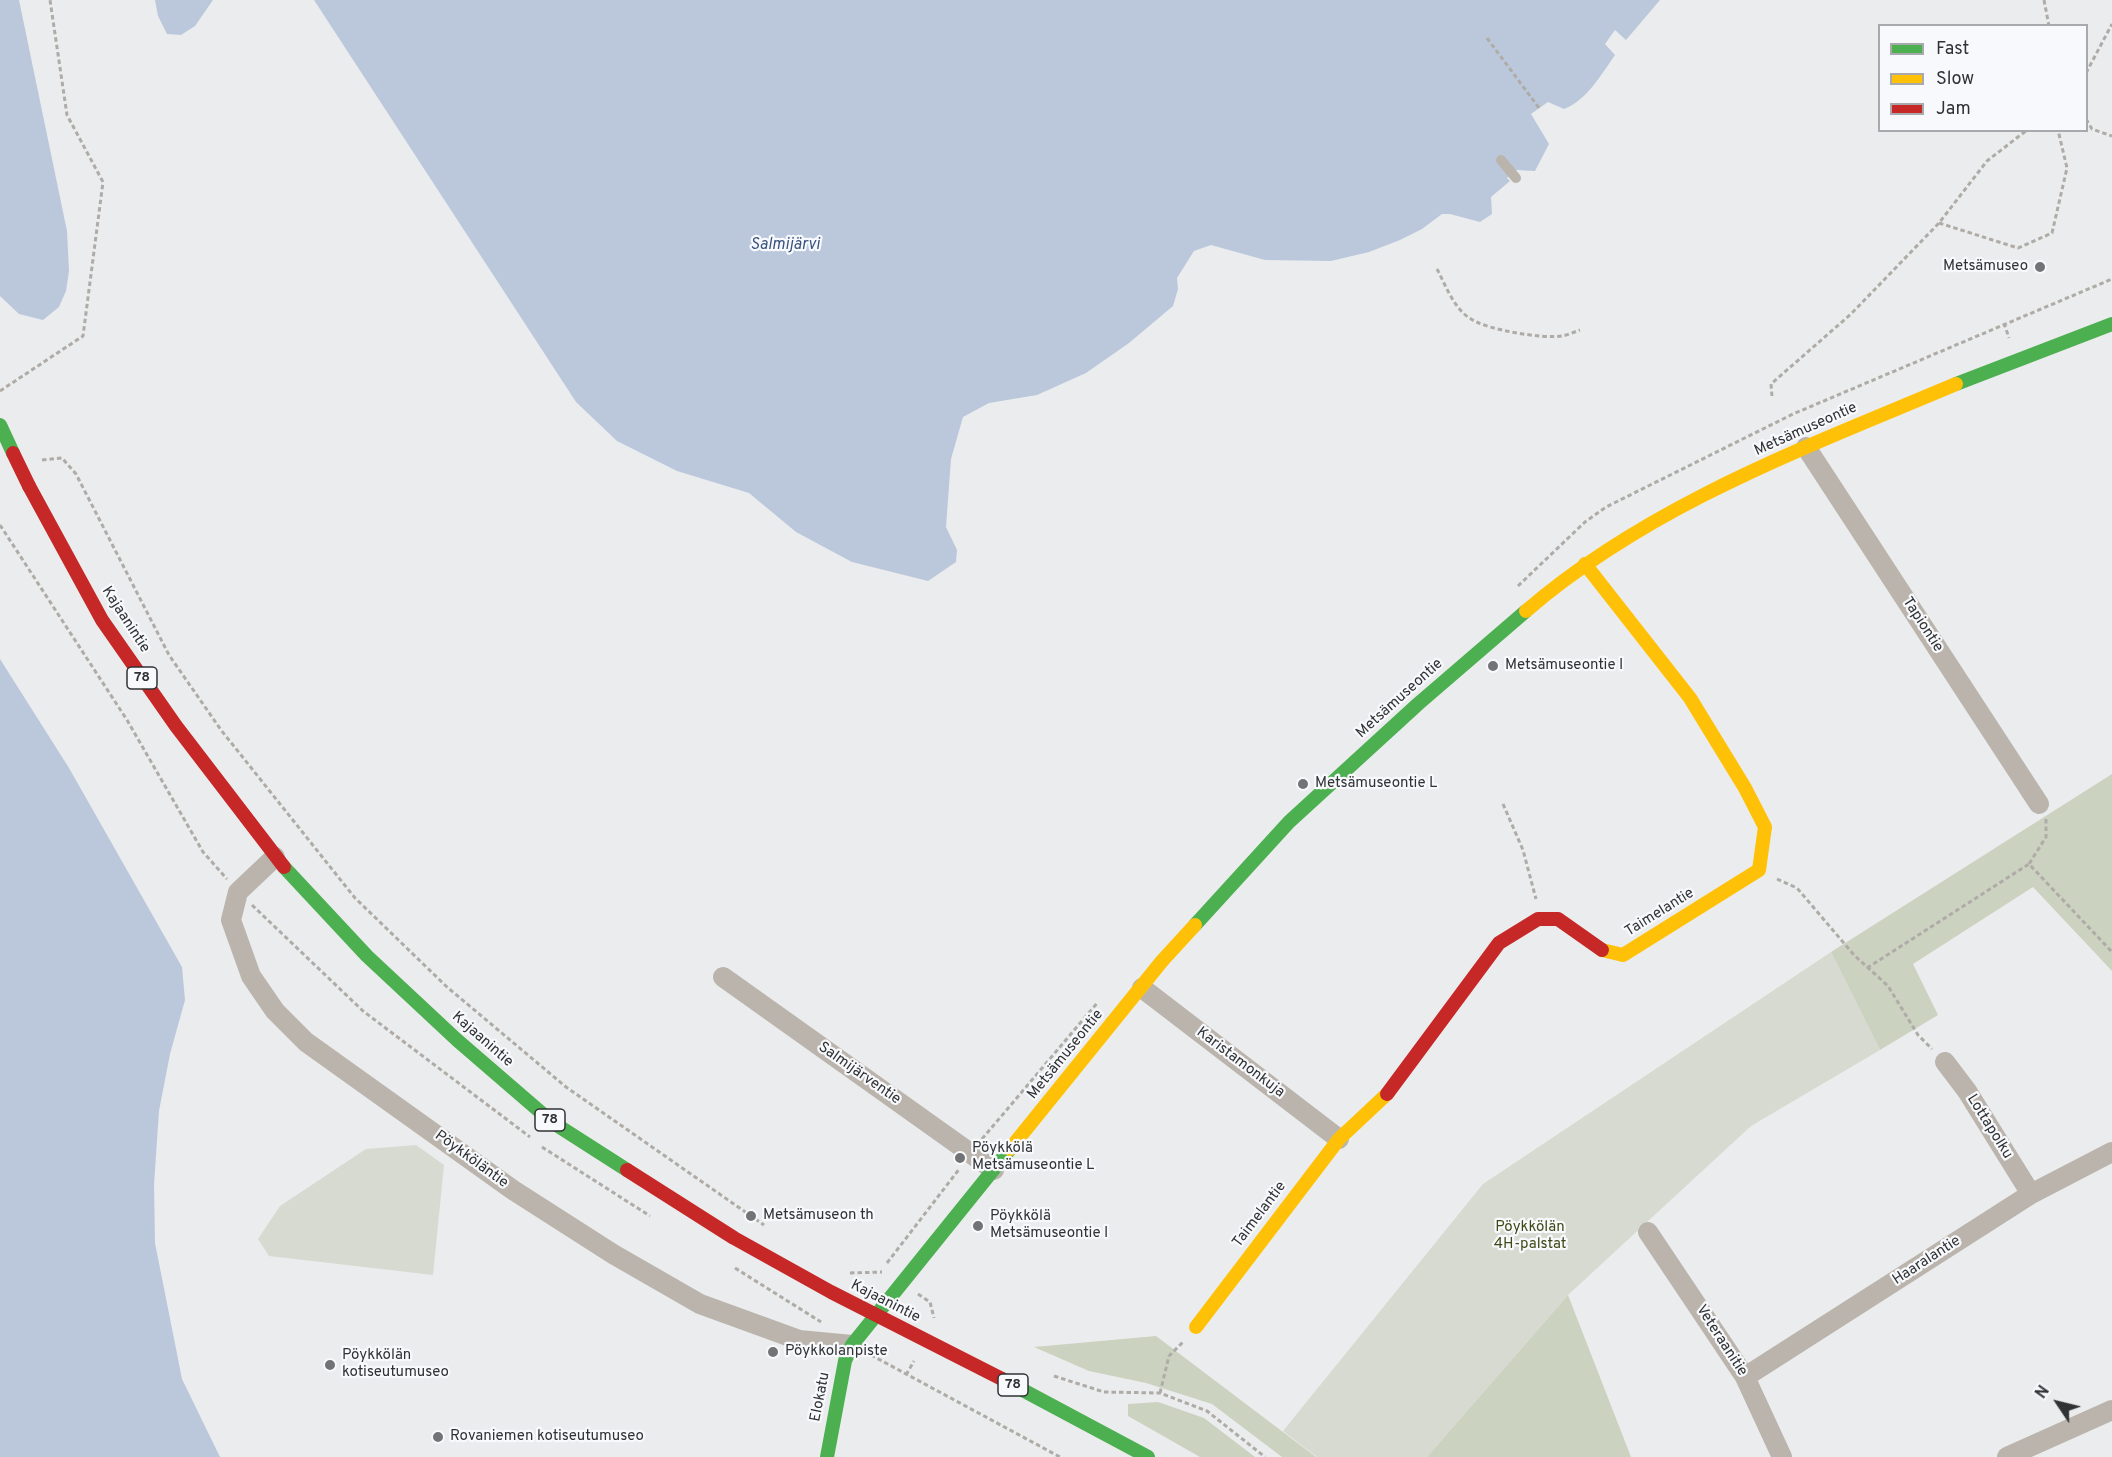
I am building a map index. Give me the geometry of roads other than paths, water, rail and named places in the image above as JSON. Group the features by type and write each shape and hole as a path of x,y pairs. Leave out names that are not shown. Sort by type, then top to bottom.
{"street":[{"name":"Metsämuseontie","path":"876,1316 1142,988 1289,822 1418,704 1585,564 1671,510 1806,447 2017,359 2112,324"},
{"name":"Kajaanintie","path":"0,424 29,486 102,620 176,726 275,857 367,956 457,1040 552,1122 734,1238 876,1316 1072,1414 1148,1457"},
{"name":"Tapiontie","path":"1806,447 2038,804"},
{"name":"Taimelantie","path":"1196,1327 1339,1139 1385,1096 1499,943 1538,919 1558,919 1607,953 1623,955 1759,870 1765,827 1745,788 1690,698 1585,564"},
{"name":"Pöykköläntie","path":"275,857 238,892 231,920 251,976 275,1011 306,1042 513,1190 613,1254 691,1298 799,1340 852,1345"},
{"name":"Salmijärventie","path":"723,977 994,1170"},
{"name":"Karistamonkuja","path":"1142,988 1339,1139"},
{"name":"Lottapolku","path":"1945,1062 1967,1091 2031,1194"},
{"name":"Haaralantie","path":"1745,1377 2031,1194 2112,1152"},
{"name":"Veteraanitie","path":"1648,1232 1745,1377 1782,1457"},
{"name":"Elokatu","path":"827,1457 845,1361 852,1345 876,1316"},
{"path":"2007,1457 2112,1410"}],"lane":[{"path":"1501,160 1516,178"}],"water":[{"path":"0,0 19,0 67,231 69,271 66,291 59,307 43,320 19,314 0,296"},
{"path":"155,0 213,0 195,26 181,35 167,34 158,16"},
{"name":"Salmijärvi","path":"314,0 1660,0 1626,40 1615,30 1605,44 1615,55 1580,100 1564,109 1548,102 1531,114 1549,144 1535,171 1516,170 1507,178 1510,181 1491,197 1492,214 1480,222 1442,214 1422,229 1400,240 1369,252 1331,261 1265,260 1211,245 1194,251 1177,278 1178,289 1173,306 1129,343 1086,373 1037,395 989,403 963,417 951,459 946,527 957,550 956,562 928,581 852,562 796,532 749,493 677,471 617,441 576,402"},
{"path":"0,659 69,768 182,967 185,1000 170,1054 159,1111 154,1185 155,1243 182,1379 220,1457 0,1457"}],"place":[{"name":"Metsämuseo","path":"2040,267"},
{"name":"Metsämuseontie I","path":"1493,666"},
{"name":"Metsämuseontie L","path":"1303,784"},
{"name":"Pöykkölä Metsämuseontie L","path":"960,1158"},
{"name":"Metsämuseon th","path":"751,1216"},
{"name":"Pöykkölä Metsämuseontie I","path":"978,1226"},
{"name":"Pöykkolanpiste","path":"773,1352"},
{"name":"Pöykkölän kotiseutumuseo","path":"330,1365"},
{"name":"Rovaniemen kotiseutumuseo","path":"438,1437"}],"park label":[{"name":"Pöykkölän 4H-palstat","path":"1530,1236"}]}
